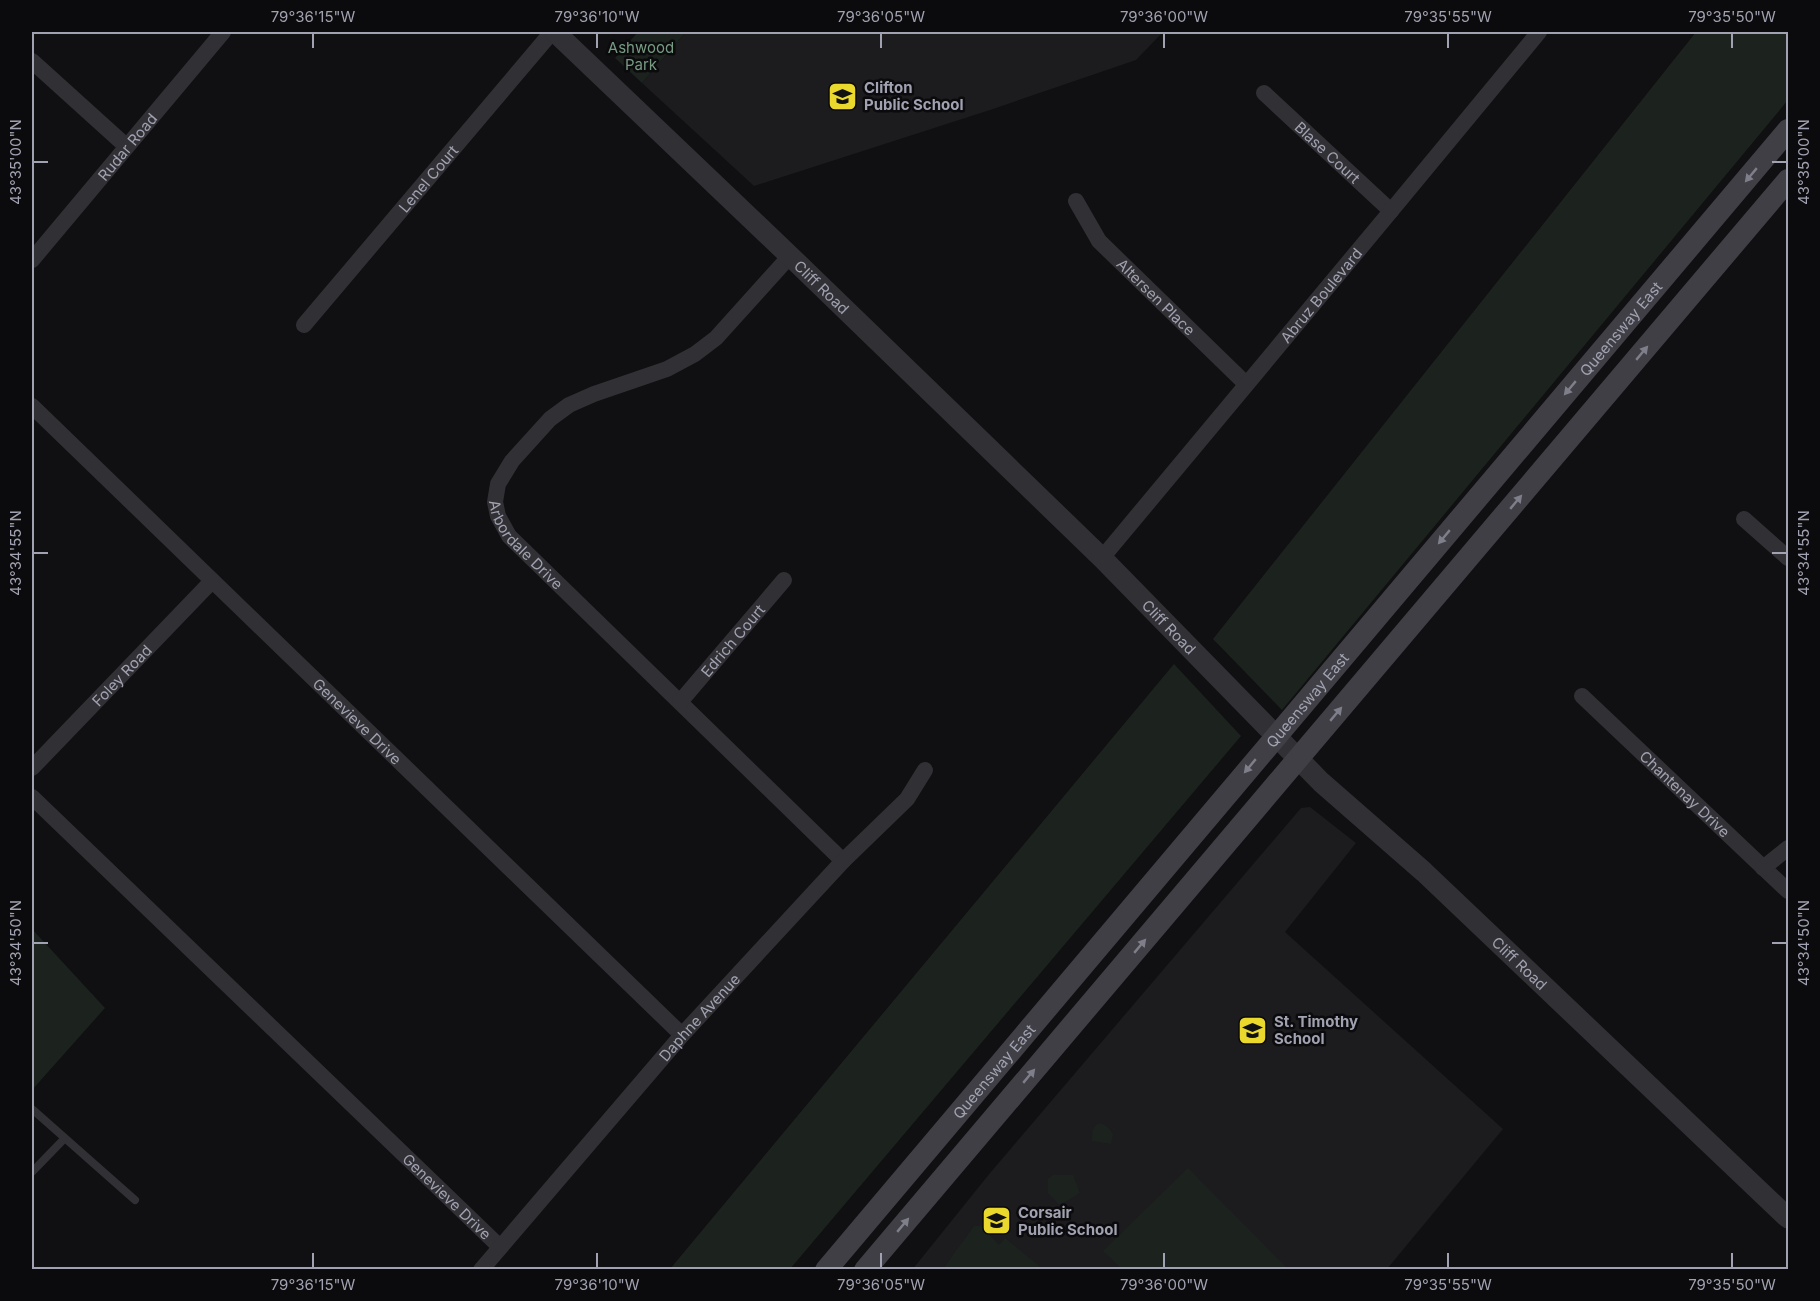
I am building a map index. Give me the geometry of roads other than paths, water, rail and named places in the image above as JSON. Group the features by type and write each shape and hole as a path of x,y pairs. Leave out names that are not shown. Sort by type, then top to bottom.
{"main road":[{"name":"Queensway East","path":"826,1269 1788,130"},
{"name":"Queensway East","path":"865,1269 1788,180"}],"street":[{"name":"Rudar Road","path":"32,260 223,32"},
{"name":"Cliff Road","path":"553,32 790,256 1102,558 1321,782 1424,872 1788,1218"},
{"name":"Lenel Court","path":"304,325 553,32"},
{"name":"Abruz Boulevard","path":"1102,558 1391,211 1529,35"},
{"path":"32,61 126,146"},
{"name":"Blase Court","path":"1264,93 1391,211"},
{"name":"Altersen Place","path":"1076,201 1099,241 1246,384"},
{"name":"Arbordale Drive","path":"790,256 716,338 695,354 667,369 569,405 550,419 512,461 498,484 495,502 498,516 510,536 843,861"},
{"name":"Genevieve Drive","path":"32,406 682,1035"},
{"path":"1744,519 1788,558"},
{"name":"Edrich Court","path":"680,702 784,580"},
{"name":"Foley Road","path":"32,768 212,581"},
{"name":"Chantenay Drive","path":"1582,696 1788,891"},
{"name":"Daphne Avenue","path":"481,1269 682,1035 843,861 907,799 925,770"},
{"name":"Genevieve Drive","path":"32,797 500,1247"},
{"path":"1762,868 1788,848"}],"lane":[{"path":"32,1109 135,1200"},
{"path":"32,1172 65,1138"}],"place":[{"name":"Clifton Public School","path":"843,96"},
{"name":"St. Timothy School","path":"1253,1030"},
{"name":"Corsair Public School","path":"997,1221"}],"park label":[{"name":"Ashwood Park","path":"641,56"}]}
